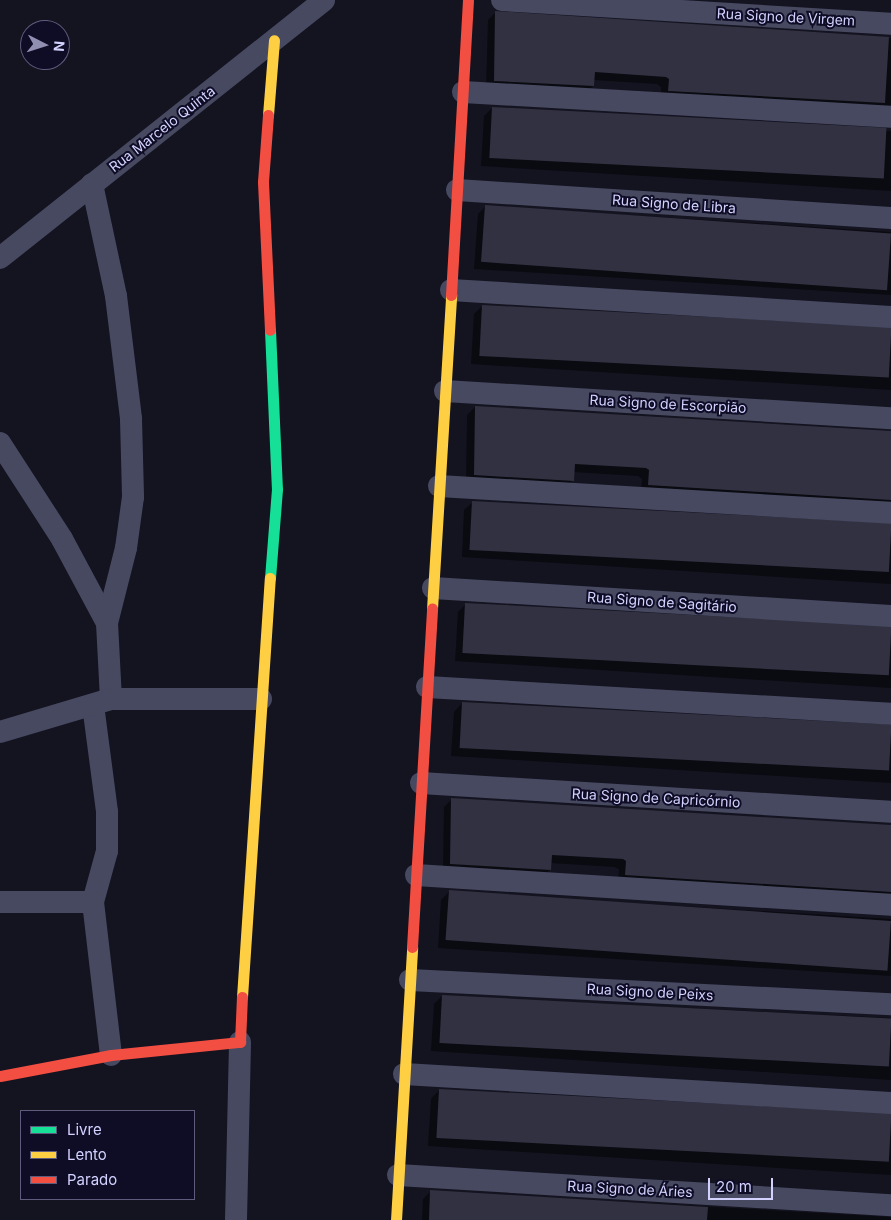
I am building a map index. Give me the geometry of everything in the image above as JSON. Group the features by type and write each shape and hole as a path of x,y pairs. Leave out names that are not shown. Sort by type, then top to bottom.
{"street":[{"name":"Rua Marcelo Quinta","path":"0,258 324,0"},
{"path":"396,1220 468,0"},
{"name":"Rua Signo de Virgem","path":"502,0 891,24"},
{"path":"236,1220 240,1042 261,699 277,489 263,182 274,40"},
{"path":"463,92 891,117"},
{"path":"92,184 116,296 131,419 133,497 126,548 107,623 102,702 107,851 93,902 111,1055"},
{"name":"Rua Signo de Libra","path":"457,190 891,218"},
{"path":"451,290 891,317"},
{"name":"Rua Signo de Escorpião","path":"445,391 891,418"},
{"path":"0,443 62,540 107,623"},
{"path":"439,486 891,513"},
{"name":"Rua Signo de Sagitário","path":"433,588 891,616"},
{"path":"427,687 891,714"},
{"path":"0,732 102,702 261,699"},
{"name":"Rua Signo de Capricórnio","path":"421,784 891,812"},
{"path":"416,875 891,905"},
{"path":"0,902 93,902"},
{"name":"Rua Signo de Peixs","path":"410,980 891,1004"},
{"path":"0,1076 111,1055 240,1042"},
{"path":"404,1074 891,1104"},
{"name":"Rua Signo de Áries","path":"398,1175 891,1205"}],"building":[{"path":"495,11 889,37 885,103 668,91 669,79 666,77 595,72 594,86 494,81"},
{"path":"492,107 886,128 884,179 489,158"},
{"path":"485,205 891,233 887,290 481,262"},
{"path":"482,305 891,326 889,377 479,356"},
{"path":"475,406 891,431 891,500 648,485 649,470 646,468 575,464 574,481 474,475"},
{"path":"472,501 891,523 889,572 469,550"},
{"path":"465,603 891,625 889,675 462,653"},
{"path":"462,702 891,724 889,770 460,748"},
{"path":"451,798 891,825 891,892 625,875 626,861 623,859 552,855 551,870 450,864"},
{"path":"449,890 891,921 887,971 446,940"},
{"path":"442,995 891,1019 889,1066 439,1043"},
{"path":"439,1089 891,1113 889,1162 436,1138"},
{"path":"430,1190 708,1207 707,1220 429,1220"}],"traffic: fast":[{"path":"270,330 277,489 270,578"}],"traffic: slow":[{"path":"268,115 274,40"},
{"path":"432,609 451,295"},
{"path":"242,997 270,578"},
{"path":"396,1220 412,947"}],"traffic: jam":[{"path":"451,295 468,0"},
{"path":"268,115 263,182 270,330"},
{"path":"412,947 432,609"},
{"path":"0,1076 111,1055 240,1042 242,997"}]}
